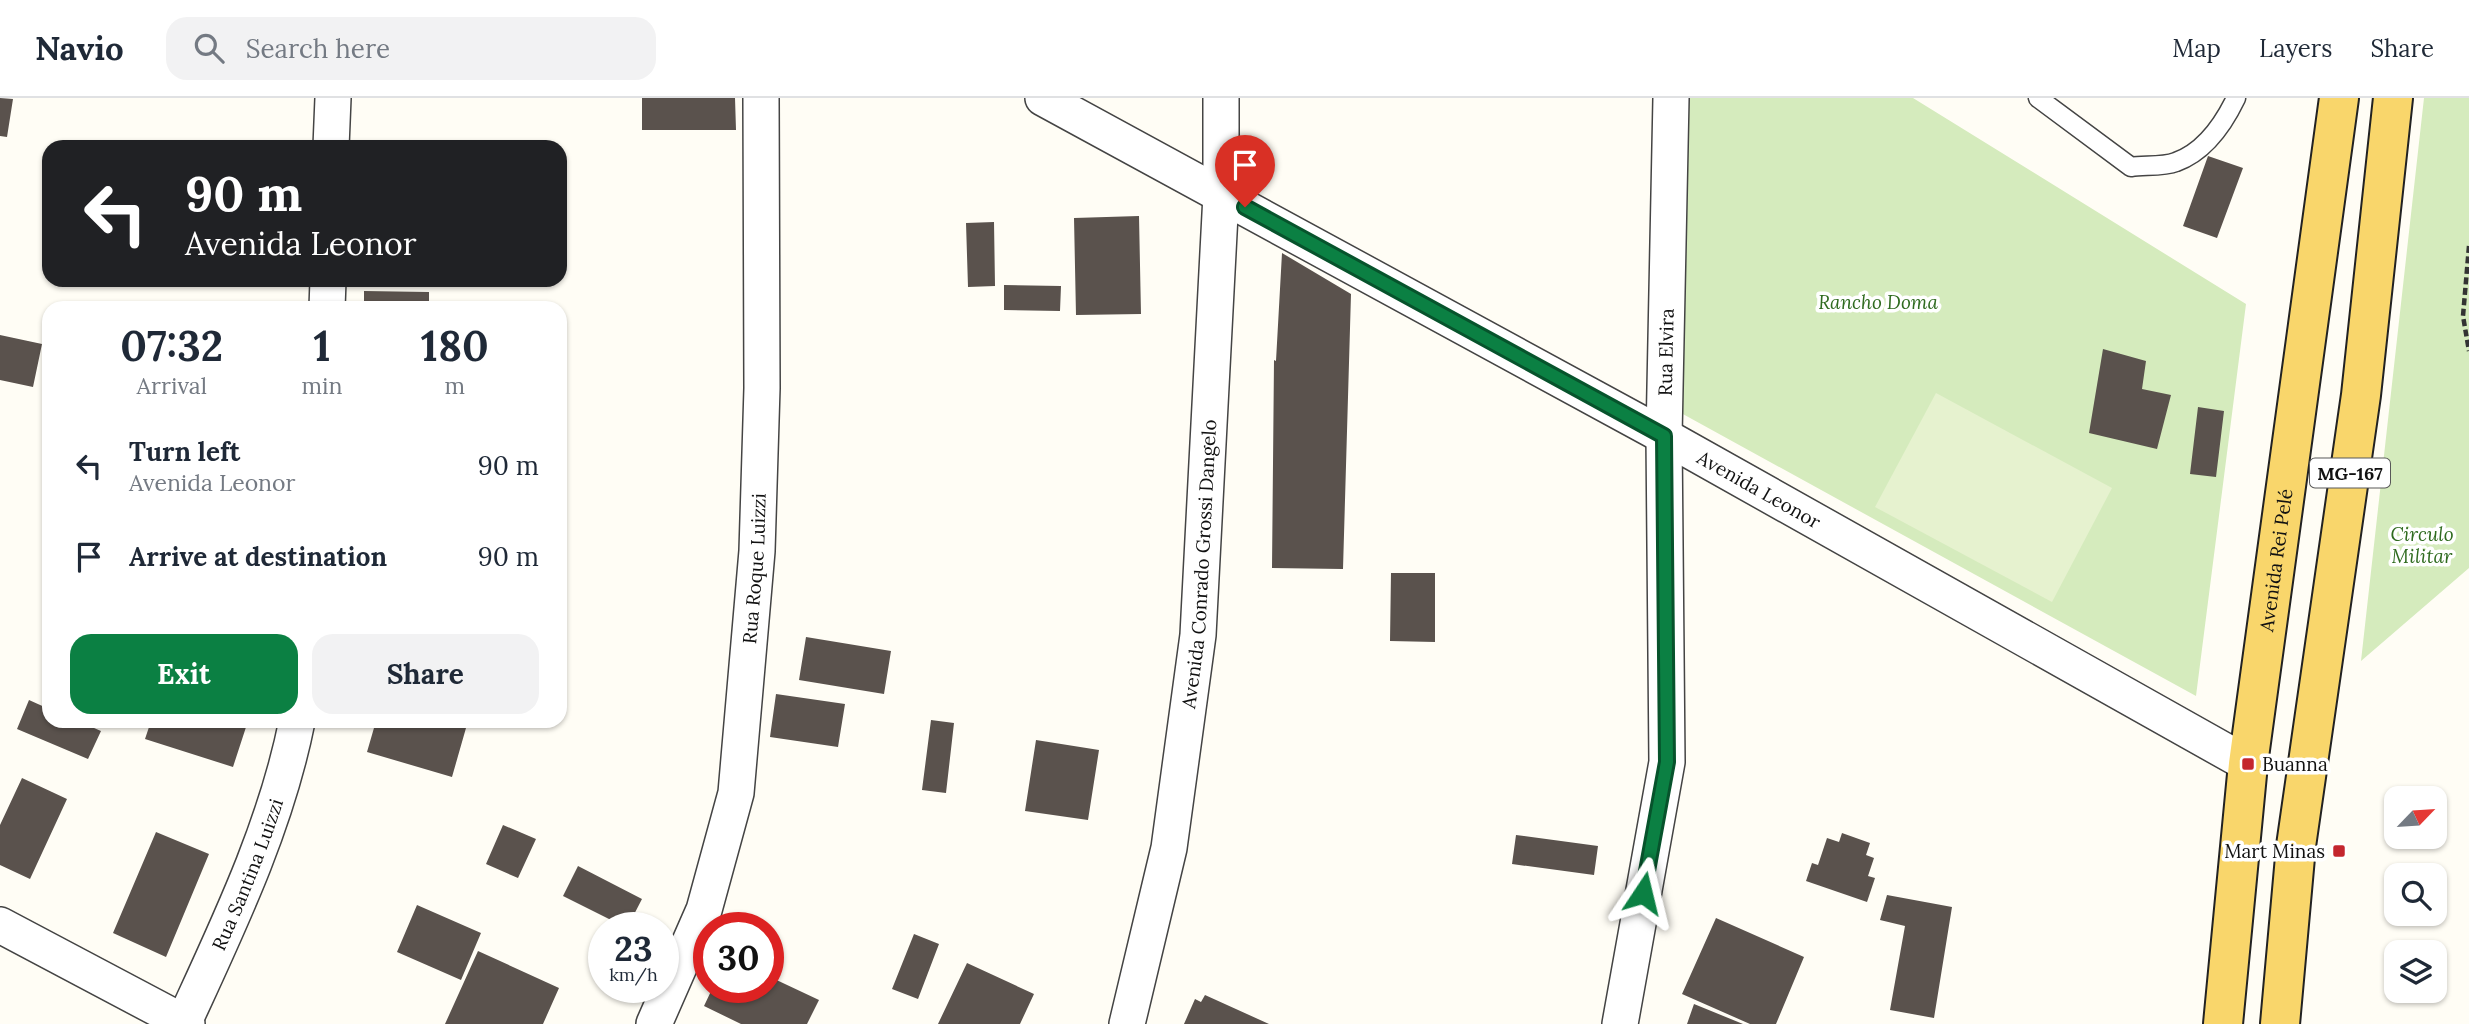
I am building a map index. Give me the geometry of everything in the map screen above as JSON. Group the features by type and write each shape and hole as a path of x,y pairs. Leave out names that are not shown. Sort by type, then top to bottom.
{"main road":[{"name":"Avenida Rei Pelé","path":"2223,1024 2248,764 2339,98"},
{"name":"MG-167","path":"2280,1024 2296,846 2361,395 2393,98"}],"street":[{"path":"331,140 332,98"},
{"name":"Rua Roque Luizzi","path":"654,1024 704,910 736,793 757,551 762,388 761,98"},
{"name":"Avenida Leonor","path":"1043,98 1664,436 2248,764"},
{"name":"Avenida Conrado Grossi Dangelo","path":"1127,1024 1169,848 1198,635 1221,195 1221,98"},
{"name":"Rua Elvira","path":"1620,1024 1667,762 1664,436 1671,98"},
{"name":"Rua Santina Luizzi","path":"185,1023 252,870 289,760 296,728"},
{"path":"0,925 185,1023"}],"lane":[{"path":"2038,98 2131,166 2174,163 2203,147 2229,113 2236,98"}],"path":[{"path":"2469,247 2463,316 2469,351"}],"green space":[{"name":"Rancho Doma","path":"1681,98 1913,98 2246,304 2196,696 1681,413"},
{"name":"Circulo Militar","path":"2424,98 2469,98 2469,568 2361,661"},
{"path":"1936,393 2112,488 2052,602 1875,507"}],"building":[{"path":"0,98 13,99 7,137 0,136"},
{"path":"642,98 735,98 736,130 642,130"},
{"path":"2208,156 2243,168 2217,238 2183,226"},
{"path":"1139,216 1141,314 1076,315 1074,218"},
{"path":"994,222 995,286 968,287 966,223"},
{"path":"1282,253 1351,294 1343,569 1272,568 1274,360 1276,361"},
{"path":"1004,285 1061,286 1060,311 1004,310"},
{"path":"364,291 429,292 429,301 364,301"},
{"path":"0,335 42,344 33,387 0,380"},
{"path":"2103,349 2146,361 2142,389 2171,395 2157,449 2089,433"},
{"path":"2198,407 2224,411 2216,477 2190,474"},
{"path":"1391,573 1435,573 1435,642 1390,641"},
{"path":"806,637 891,651 884,694 799,680"},
{"path":"776,694 845,704 838,747 770,737"},
{"path":"29,700 42,706 42,728 94,728 101,731 88,759 17,729"},
{"path":"931,720 954,723 946,793 922,790"},
{"path":"149,728 246,728 233,767 145,739"},
{"path":"374,728 466,728 452,777 367,752"},
{"path":"1036,740 1099,750 1088,820 1025,811"},
{"path":"22,778 67,799 30,879 0,865 0,825"},
{"path":"503,825 536,839 518,878 486,864"},
{"path":"156,832 209,854 166,957 113,933"},
{"path":"1842,833 1870,843 1866,855 1874,858 1868,876 1875,878 1867,902 1806,881 1812,863 1818,865 1827,838 1839,842"},
{"path":"1516,835 1598,846 1594,875 1512,864"},
{"path":"578,866 642,899 635,912 595,912 563,896"},
{"path":"1887,895 1952,907 1934,1018 1890,1010 1905,926 1880,920"},
{"path":"417,905 481,933 461,980 397,952"},
{"path":"1716,918 1804,957 1776,1024 1750,1024 1682,994"},
{"path":"914,934 939,944 918,999 892,989"},
{"path":"478,951 559,988 543,1024 445,1024"},
{"path":"967,963 1034,994 1020,1024 938,1024"},
{"path":"784,984 819,1000 807,1024 741,1024 704,1006 705,1003 784,1003"},
{"path":"1205,995 1269,1024 1184,1024 1195,999 1201,1002"},
{"path":"1694,1004 1743,1024 1687,1024"}],"place":[{"name":"Buanna","path":"2248,764"},
{"name":"Mart Minas","path":"2339,851"}],"route":[{"path":"1245,207 1664,436 1667,762 1643,893"}]}
